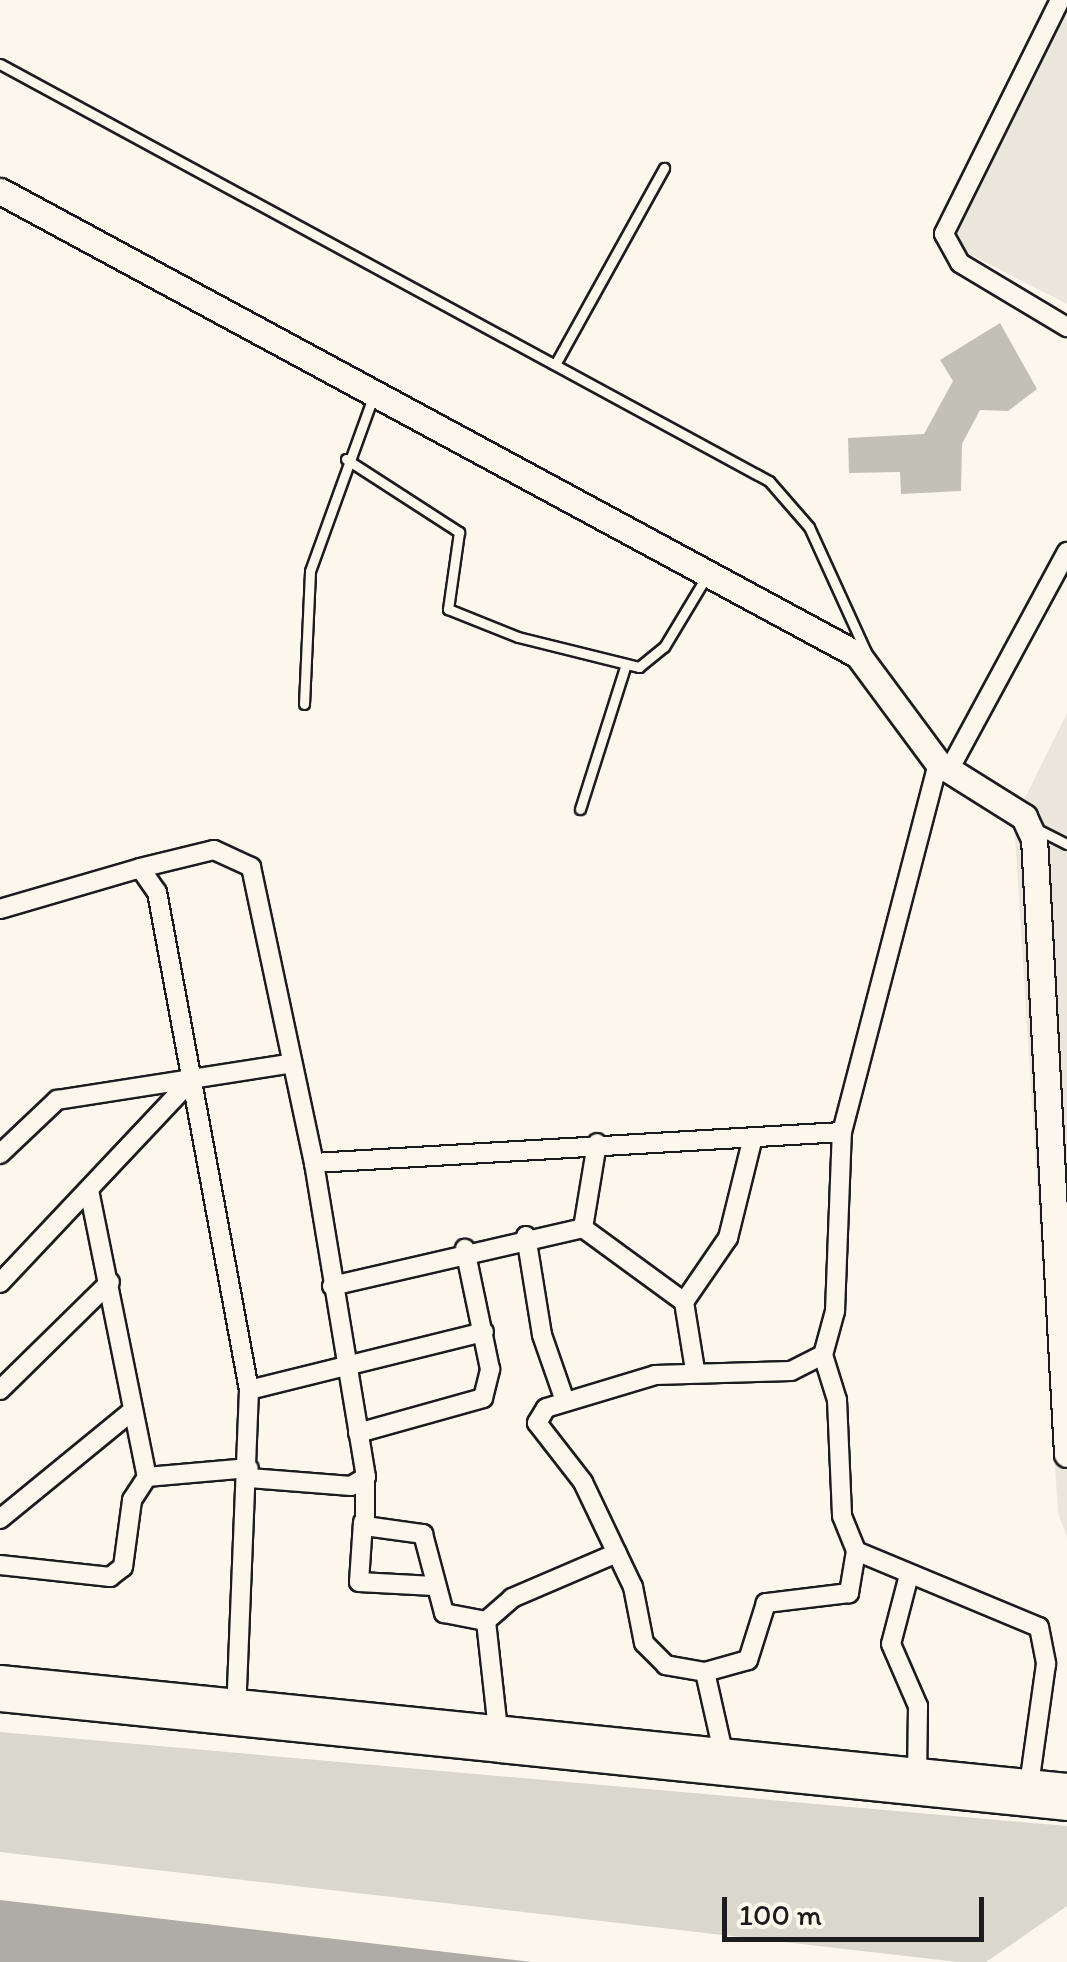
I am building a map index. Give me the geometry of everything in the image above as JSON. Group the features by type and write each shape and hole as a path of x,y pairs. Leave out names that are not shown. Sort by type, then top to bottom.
{"street":[{"path":"1060,0 944,234 960,263 1067,326"},
{"path":"0,191 874,668 944,766 1032,826 1067,1454"},
{"path":"823,1355 780,1373 695,1370 565,1401 539,1415 538,1432 568,1459 618,1553 652,1658 705,1672 748,1660 776,1596 849,1592 856,1551 842,1516 837,1400 823,1355 835,1312 842,1132 944,766 1067,552"},
{"path":"0,910 214,850 251,867 314,1163 348,1364 365,1483 359,1582 434,1586"},
{"path":"140,868 157,892 249,1390 249,1473 236,1714"},
{"path":"0,1154 57,1100 292,1063"},
{"path":"0,1283 192,1079"},
{"path":"314,1163 597,1143 842,1132"},
{"path":"695,1370 684,1302 728,1238 753,1137"},
{"path":"583,1228 597,1143"},
{"path":"0,1565 118,1573 132,1500 147,1477 89,1190"},
{"path":"332,1286 465,1249 583,1228 684,1302"},
{"path":"526,1236 542,1335 565,1401"},
{"path":"358,1433 483,1398 490,1369 465,1249"},
{"path":"0,1390 110,1282"},
{"path":"249,1390 484,1332"},
{"path":"0,1519 132,1411"},
{"path":"147,1477 249,1473 365,1483"},
{"path":"363,1522 424,1534 434,1586 444,1613 486,1621"},
{"path":"856,1551 1040,1627 1046,1664 1028,1792"},
{"path":"486,1621 512,1598 618,1553"},
{"path":"909,1575 890,1644 918,1706 917,1780"},
{"path":"486,1621 499,1740"},
{"path":"705,1672 725,1761"},
{"path":"0,1678 236,1714"},
{"path":"0,1698 236,1714 1028,1792 1067,1786"},
{"path":"1028,1792 1067,1808"}],"lane":[{"path":"0,64 736,459 792,502 874,668"},
{"path":"556,361 664,168"},
{"path":"304,704 310,571 346,459 374,395"},
{"path":"346,459 459,532 462,554 444,599 455,615 625,667 652,661 706,578"},
{"path":"580,809 625,667"},
{"path":"1032,826 1067,844"}],"shaded area":[{"path":"1062,0 1067,0 1067,304 934,236"},
{"path":"1067,713 1067,1537 1058,1513 1014,820"},
{"path":"0,1732 1067,1826 1067,1906 986,1962 958,1962 0,1852"},
{"path":"0,1900 532,1962 0,1962"}],"building":[{"path":"1000,323 1037,389 1008,411 980,410 962,444 961,491 901,494 900,472 849,473 848,438 924,434 953,381 940,360"}]}
